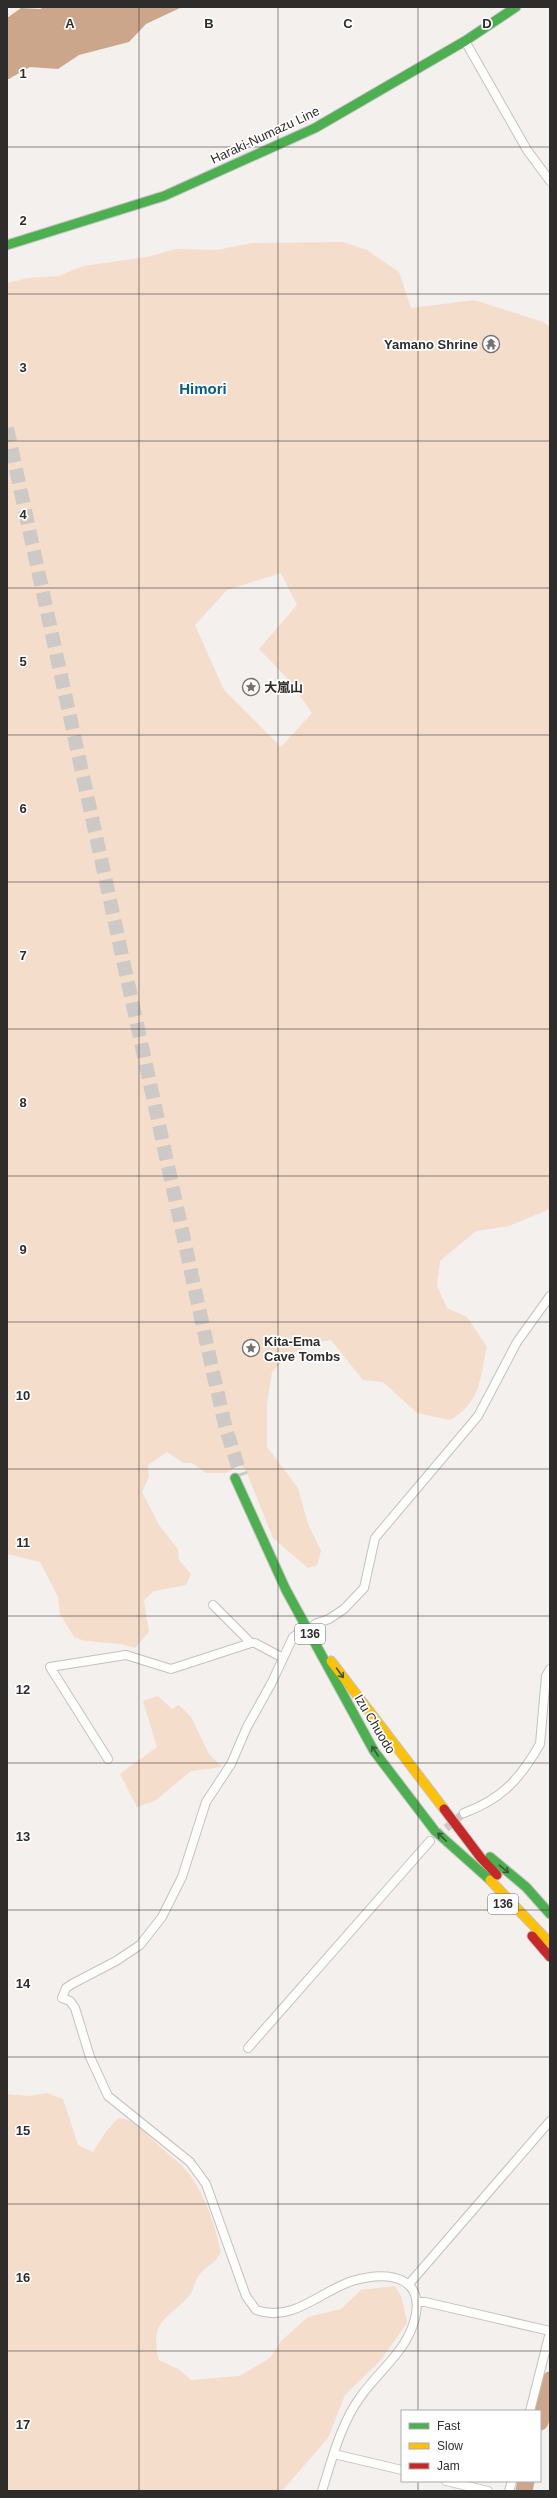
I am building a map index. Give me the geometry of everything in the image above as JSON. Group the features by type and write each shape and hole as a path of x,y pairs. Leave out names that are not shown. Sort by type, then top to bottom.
{"main road":[{"name":"Haraki-Numazu Line","path":"7,245 171,193 315,128 465,41 516,7"},
{"name":"Izu Chuodo","path":"550,1936 482,1858 355,1693 317,1639 266,1538 238,1477 286,1590 374,1750 428,1822 513,1902 550,1943"},
{"path":"464,1835 526,1887 550,1914"},
{"name":"136","path":"456,1850 550,1957"}],"street":[{"path":"465,41 527,150 550,181"},
{"path":"315,1624 329,1619 344,1609 364,1588 375,1538 474,1422 484,1407 517,1342 549,1301"},
{"path":"213,1604 251,1643"},
{"path":"301,1632 293,1638 247,1727 231,1764 206,1802 182,1877 162,1917 140,1945 66,1988 62,1998 70,2001 75,2008 90,2058 108,2096 190,2162 206,2184 246,2296 256,2310 276,2313 291,2310 352,2281 385,2277 398,2278 409,2284 414,2290 417,2302 416,2314 403,2345 355,2405 334,2454 322,2491"},
{"path":"108,1759 50,1667 126,1655 172,1669 251,1643 256,1643 283,1658"},
{"path":"464,1813 497,1798 507,1789 540,1744 546,1676 550,1669"},
{"path":"248,2048 430,1841"},
{"path":"409,2284 550,2121"},
{"path":"417,2302 425,2302 550,2332 530,2410"},
{"path":"334,2454 401,2470"},
{"path":"450,2482 488,2491"}],"shaded area":[{"path":"45,7 182,7 146,24 129,42 79,55 58,69 30,67 7,80 7,18 21,8 40,9"},
{"path":"343,242 367,250 399,272 411,308 474,300 543,322 550,327 550,1209 509,1226 476,1231 440,1261 437,1286 447,1308 467,1317 487,1347 478,1389 474,1397 460,1413 450,1420 417,1413 383,1382 363,1380 331,1340 314,1343 289,1355 272,1372 267,1404 267,1447 298,1488 308,1524 321,1551 317,1565 308,1568 273,1538 245,1468 239,1466 226,1473 206,1473 192,1463 183,1463 167,1452 148,1465 149,1477 142,1492 159,1525 178,1549 179,1560 191,1574 186,1585 154,1591 144,1600 149,1632 135,1648 121,1644 85,1641 74,1637 60,1614 58,1597 40,1562 7,1554 7,283 28,278 59,276 83,266 147,257 176,249 217,250 252,243","holes":["281,573 297,605 259,649 288,679 312,713 281,747 224,690 195,625 227,590"]},
{"path":"158,1696 172,1709 179,1705 191,1717 209,1754 222,1767 191,1771 155,1801 137,1807 120,1774 157,1747 143,1701"},
{"path":"47,2093 63,2099 78,2145 93,2152 105,2133 118,2118 128,2120 142,2130 182,2166 190,2175 201,2193 213,2222 221,2252 216,2260 200,2274 189,2296 162,2323 158,2329 156,2337 156,2347 159,2360 180,2370 191,2380 239,2376 270,2358 281,2341 308,2317 341,2309 361,2290 395,2286 402,2298 407,2323 380,2361 345,2395 328,2438 282,2491 7,2491 7,2094 30,2096"}],"waterway":[{"path":"541,2418 550,2380"},
{"path":"524,2491 526,2482"}],"tunnel":[{"path":"7,428 214,1377 226,1429 241,1476"},
{"path":"437,1836 464,1813"}],"traffic: fast":[{"path":"7,245 164,196 315,128 465,41 516,7"},
{"path":"235,1478 286,1590 374,1751 435,1831 490,1880"},
{"path":"490,1857 526,1887 550,1914"}],"traffic: slow":[{"path":"331,1661 444,1809"},
{"path":"490,1880 550,1943"}],"traffic: jam":[{"path":"444,1809 481,1858 497,1875"},
{"path":"532,1936 550,1957"}],"place":[{"name":"Yamano Shrine","path":"491,344"},
{"name":"大嵐山","path":"251,687"},
{"name":"Kita-Ema Cave Tombs","path":"251,1348"}],"district":[{"name":"Himori","path":"203,388"}]}
